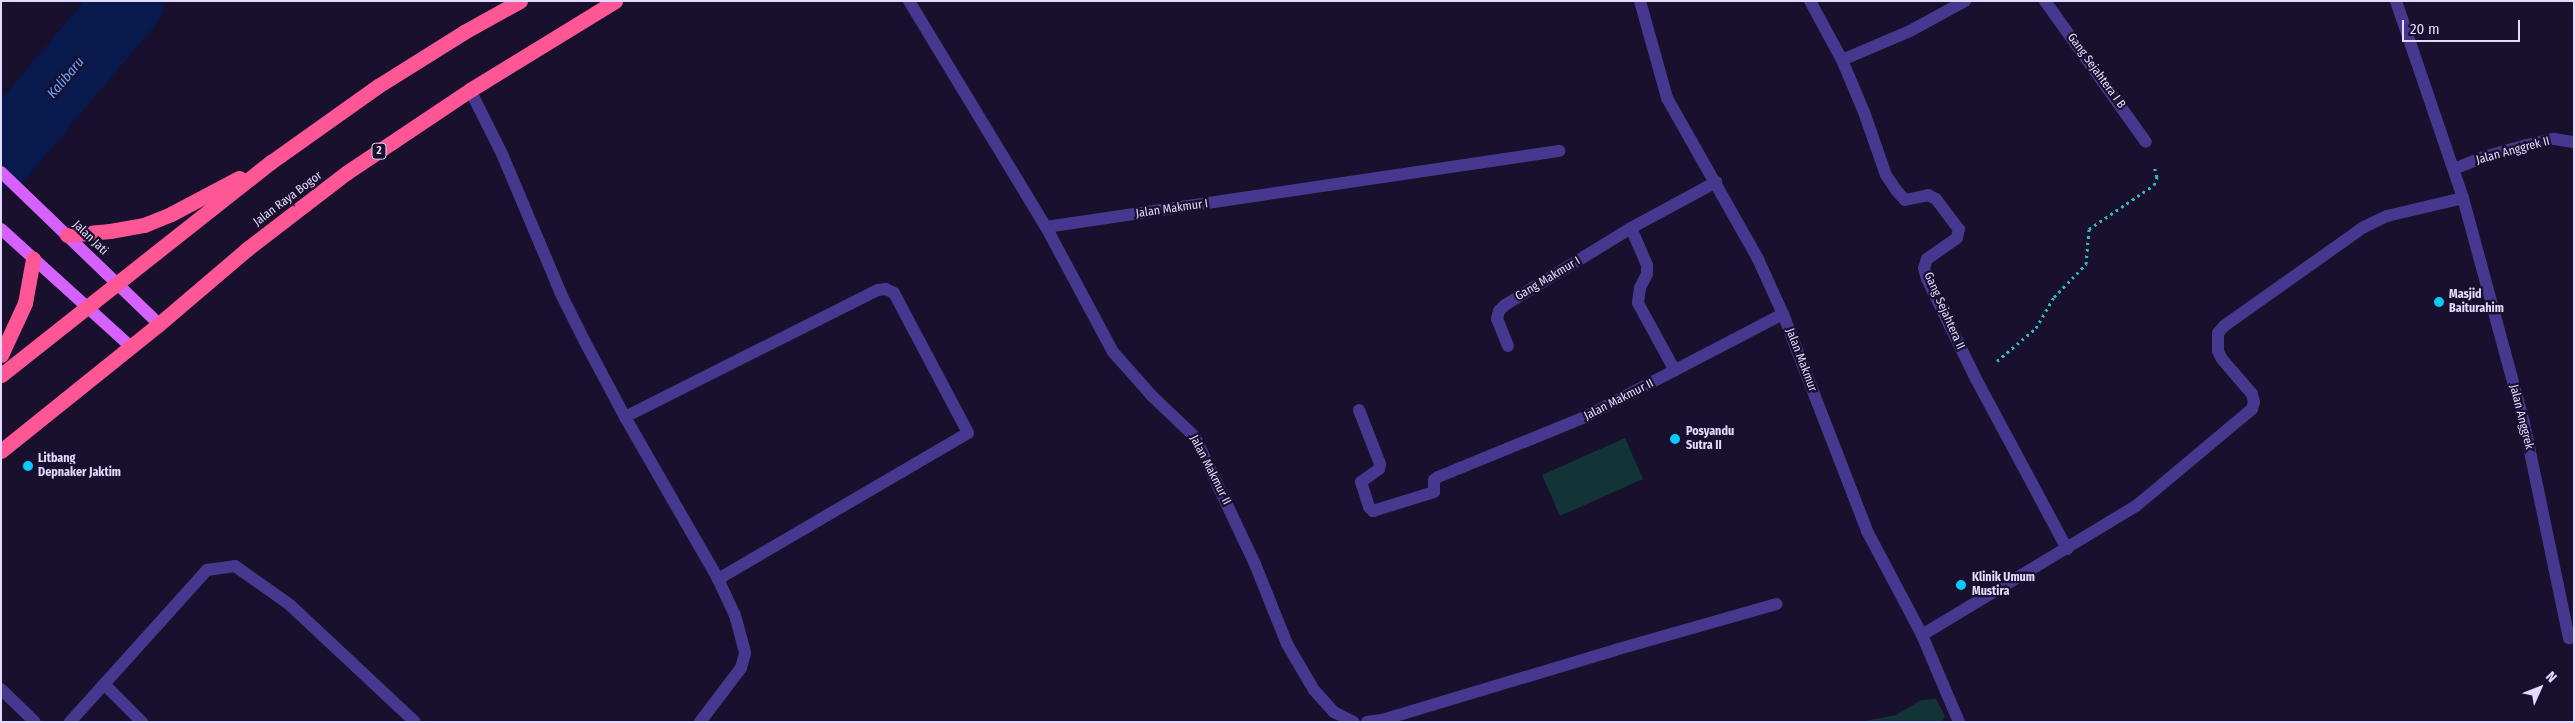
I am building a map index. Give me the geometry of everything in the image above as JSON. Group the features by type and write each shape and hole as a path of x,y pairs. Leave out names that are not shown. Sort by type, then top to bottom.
{"highway":[{"path":"1,375 271,162 378,86 464,32 520,1"},
{"name":"Jalan Raya Bogor","path":"1,451 159,324 247,249 346,173 470,90 615,1"},
{"path":"67,235 110,231 144,224 170,214 271,162"},
{"path":"1,355 25,303 33,259"}],"main road":[{"name":"Jalan Jati","path":"1,172 159,324"},
{"path":"1,229 130,346"}],"street":[{"path":"909,1 1046,227"},
{"name":"Jalan Makmur","path":"1640,1 1667,98 1689,140 1716,182 1758,259 1783,314 1867,531 1922,635 1959,722"},
{"name":"Gang Sejahtera II","path":"1810,1 1842,60 1864,112 1886,175 1905,200 1928,195 1936,199 1958,229 1958,238 1927,259 1924,268 1927,279 1976,379 2067,549"},
{"path":"1842,60 1910,31 1965,1"},
{"name":"Gang Sejahtera I B","path":"2045,1 2146,142"},
{"name":"Jalan Anggrek","path":"2396,1 2463,198 2524,423 2569,638"},
{"path":"470,90 502,154 562,296 625,417 718,579 735,615 745,653 741,668 700,722"},
{"name":"Jalan Anggrek II","path":"2454,170 2487,156 2527,145 2554,139 2574,142"},
{"name":"Jalan Makmur I","path":"1046,227 1559,151"},
{"name":"Gang Makmur I","path":"1508,346 1496,319 1499,311 1506,305 1631,228 1716,182"},
{"path":"1922,635 2136,506 2252,409 2254,402 2252,394 2222,359 2218,351 2218,333 2364,227 2387,216 2463,198"},
{"name":"Jalan Makmur II","path":"1046,227 1113,352 1152,396 1196,437 1256,564 1287,644 1314,690 1334,712 1354,722"},
{"path":"1631,228 1647,265 1647,274 1638,296 1638,303 1675,371"},
{"path":"625,417 878,290 886,289 894,293 968,434 718,579"},
{"name":"Jalan Makmur II","path":"1359,410 1380,464 1379,469 1361,482 1369,507 1374,511 1434,492 1434,480 1438,476 1585,417 1783,314"},
{"path":"70,722 207,570 235,566 290,605 415,722"},
{"path":"1367,722 1382,720 1615,650 1777,604"},
{"path":"104,684 142,722"},
{"path":"1,689 35,722"}],"path":[{"path":"1976,379 2036,328 2054,297 2083,268 2087,260 2089,229 2156,182 2155,167 2146,142"}],"green space":[{"path":"1625,438 1643,479 1560,516 1542,475"},
{"path":"1936,699 1945,716 1942,722 1860,722 1896,715 1921,700"}],"waterway":[{"name":"Kalibaru","path":"1,154 130,1"}],"place":[{"name":"Masjid Baiturahim","path":"2439,302"},
{"name":"Posyandu Sutra II","path":"1675,439"},
{"name":"Litbang Depnaker Jaktim","path":"28,466"},
{"name":"Klinik Umum Mustira","path":"1961,585"}]}
